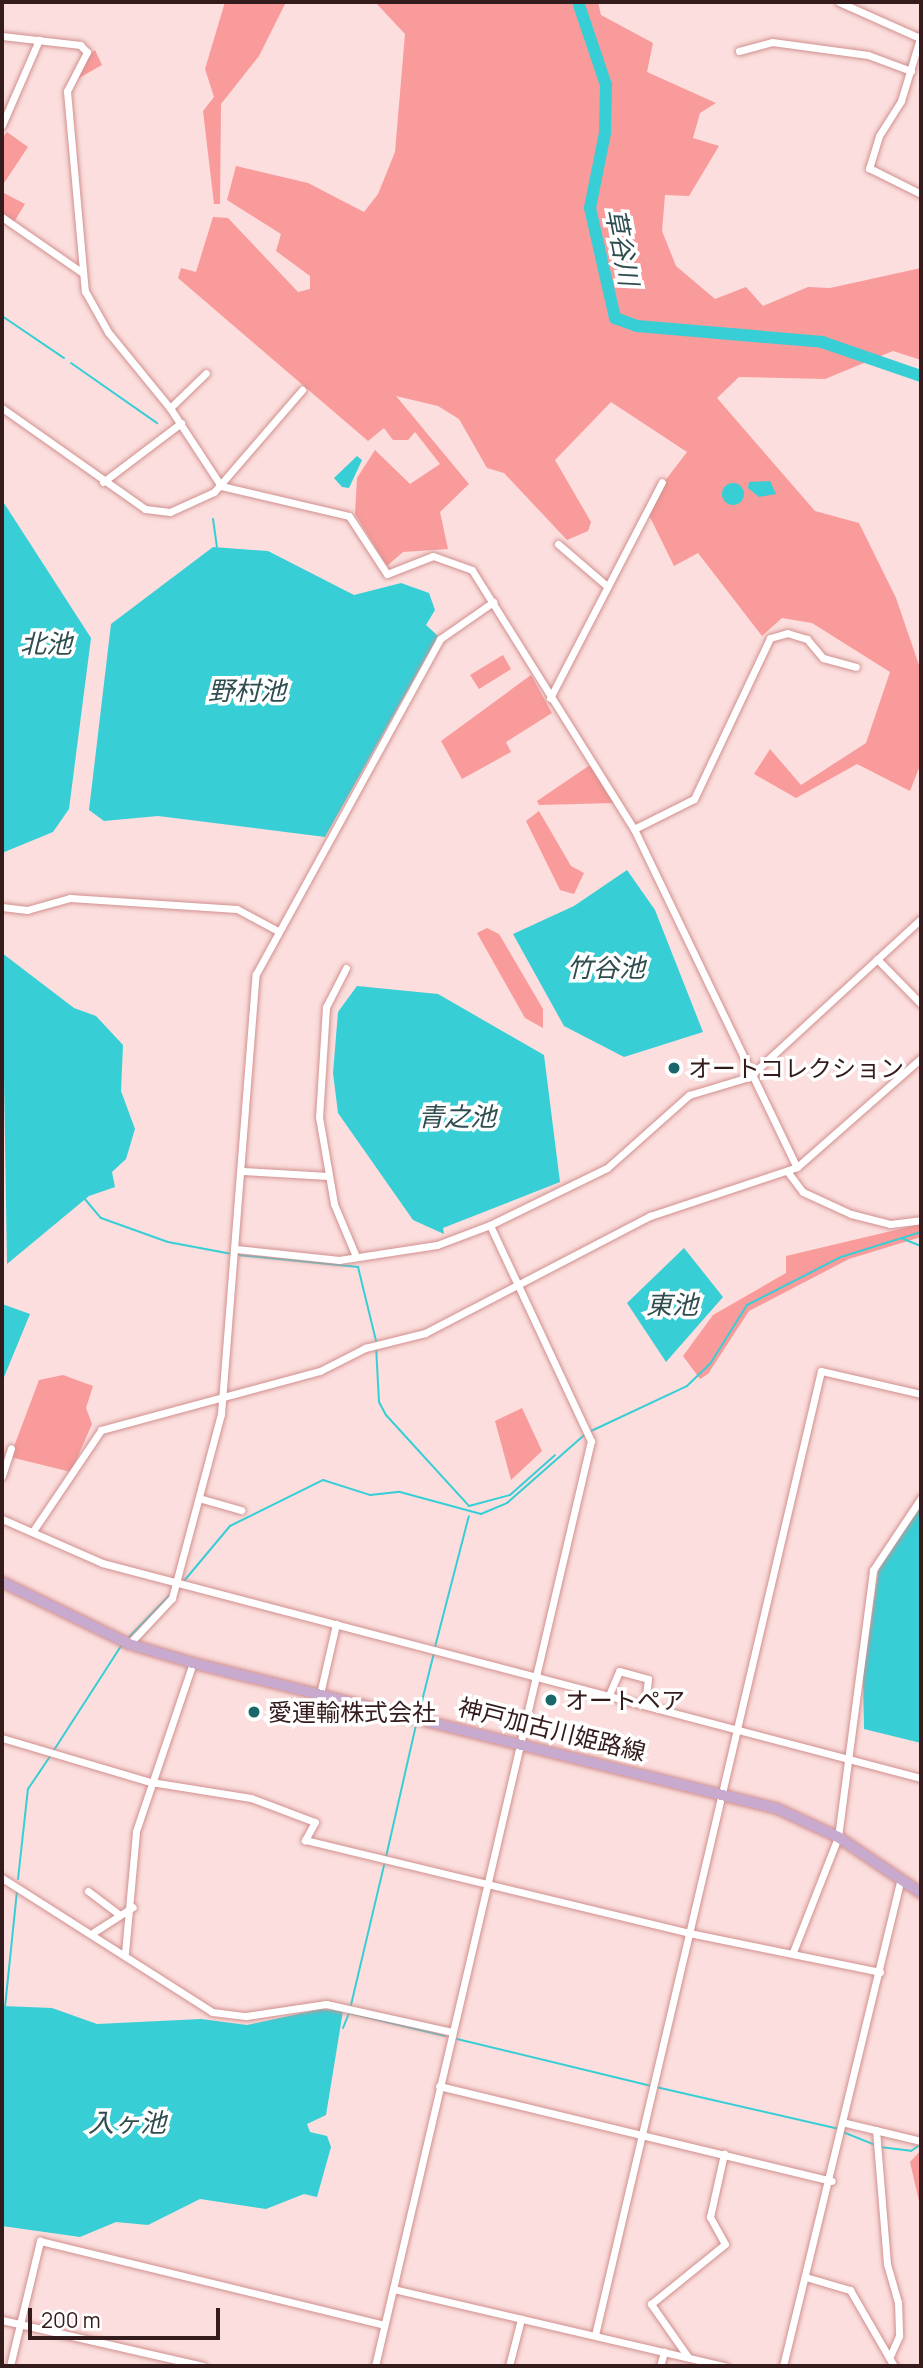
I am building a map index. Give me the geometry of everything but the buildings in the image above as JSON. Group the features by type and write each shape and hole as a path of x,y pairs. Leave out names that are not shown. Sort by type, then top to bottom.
{"main road":[{"name":"神戸加古川姫路線","path":"2,1582 129,1644 193,1663 778,1808 838,1837 921,1893"}],"street":[{"path":"839,2 921,37 912,69 869,168 921,194"},
{"path":"2,36 80,45 87,52 67,91 83,273 93,311 181,423 221,486 349,516 366,533 387,574 433,556 463,564 493,602 634,828 749,1077 797,1167"},
{"path":"2,125 39,40"},
{"path":"739,51 772,41 868,55 921,72"},
{"path":"2,217 83,273"},
{"path":"170,408 206,373"},
{"path":"2,408 103,482 155,513 179,511 221,486 302,390"},
{"path":"103,482 181,423"},
{"path":"551,698 662,482"},
{"path":"558,544 607,586"},
{"path":"129,1644 172,1598 224,1394 256,974 440,639 493,602"},
{"path":"634,828 694,799 770,638 807,639 823,658 856,667"},
{"path":"2,907 27,909 70,898 237,909 278,931"},
{"path":"236,1252 339,1260 355,1254 437,1245 490,1225 607,1168 689,1095 749,1077 921,919"},
{"path":"877,959 921,1004"},
{"path":"346,968 329,995 318,1075 328,1177 355,1254"},
{"path":"33,1531 101,1430 224,1394 320,1371 376,1345 425,1333 517,1283 672,1207 797,1167 921,1058"},
{"path":"243,1171 328,1177"},
{"path":"787,1171 803,1192 851,1214 890,1224 921,1220"},
{"path":"375,2366 537,1675 587,1434 490,1225"},
{"path":"595,2335 821,1371 921,1395"},
{"path":"2,1476 11,1448"},
{"path":"199,1498 241,1510"},
{"path":"793,1952 838,1837 846,1758 873,1570 921,1498"},
{"path":"2,1519 102,1563 537,1675 921,1778"},
{"path":"320,1694 336,1624"},
{"path":"125,1953 133,1907 136,1832 193,1663"},
{"path":"609,1695 615,1674 629,1674 650,1682 645,1705"},
{"path":"2,1738 151,1782 251,1798 315,1822 305,1840 689,1933 793,1952 880,1972"},
{"path":"783,2366 809,2278 901,1877"},
{"path":"2,1878 94,1932 212,2012 246,2016 326,2004 452,2032"},
{"path":"88,1891 118,1914"},
{"path":"94,1932 118,1914 133,1907"},
{"path":"439,2086 832,2181"},
{"path":"846,2123 921,2141"},
{"path":"876,2130 887,2264 898,2302 899,2336 890,2356"},
{"path":"688,2358 651,2304 725,2244 710,2217 724,2154"},
{"path":"10,2366 40,2241 384,2325"},
{"path":"809,2278 850,2290 894,2366"},
{"path":"393,2289 725,2366"},
{"path":"509,2366 521,2319"},
{"path":"2,2320 203,2366"},
{"path":"660,2366 664,2352"}],"shaded area":[{"path":"225,2 286,2 259,56 221,104 220,204 214,204 203,111 214,97 205,69"},
{"path":"375,2 598,2 601,15 653,43 647,72 716,103 700,113 693,138 719,146 689,196 665,195 662,231 676,266 715,299 746,287 763,306 808,287 830,288 921,268 921,360 893,351 825,379 739,377 717,398 815,511 859,523 896,598 921,671 921,763 910,791 857,764 796,798 754,774 770,749 801,785 866,743 890,672 812,623 782,618 762,636 698,553 674,566 645,507 687,452 611,402 555,460 591,522 588,531 567,540 504,473 487,468 459,419 438,406 396,396 469,484 440,512 448,549 403,552 387,566 355,514 357,478 375,450 410,484 440,464 415,432 408,440 393,440 384,428 368,441 178,278 181,268 196,272 213,217 228,218 298,292 310,289 310,276 276,251 281,234 227,200 236,166 308,183 364,212 378,194 395,152 405,34"},
{"path":"95,50 102,65 72,82 88,55"},
{"path":"7,132 28,147 2,186 2,138"},
{"path":"2,192 25,204 14,222 2,213"},
{"path":"503,655 511,669 479,689 470,675"},
{"path":"531,675 552,713 506,742 511,752 462,779 441,741"},
{"path":"590,765 614,803 539,805 537,801"},
{"path":"539,811 571,866 584,873 574,894 560,890 526,821"},
{"path":"487,928 499,934 543,1009 543,1028 525,1018 477,933"},
{"path":"921,1224 921,1237 849,1259 749,1311 708,1374 700,1379 683,1356 713,1315 786,1273 786,1256"},
{"path":"63,1375 93,1386 86,1408 92,1424 71,1472 10,1457 39,1380"},
{"path":"522,1408 542,1451 511,1480 495,1421"},
{"path":"921,2150 921,2210 910,2162"}],"water":[{"path":"357,456 362,460 349,488 342,487 334,478"},
{"path":"770,481 776,494 759,497 748,488 749,482"},
{"path":"733,483 741,486 744,494 741,502 733,505 725,502 722,494 725,486"},
{"name":"北池","path":"2,500 91,638 69,809 53,832 2,853"},
{"name":"野村池","path":"213,547 268,551 354,595 401,583 429,593 435,610 426,625 438,636 325,837 158,816 104,821 89,810 111,624"},
{"name":"竹谷池","path":"627,870 655,910 703,1032 624,1057 564,1026 513,934 574,906"},
{"path":"2,953 74,1008 96,1016 123,1045 121,1091 135,1129 126,1159 112,1172 115,1187 89,1196 7,1264"},
{"name":"青之池","path":"357,986 438,994 544,1055 560,1182 443,1228 444,1234 413,1220 338,1113 333,1073 338,1012"},
{"name":"東池","path":"684,1248 723,1297 666,1362 627,1303"},
{"path":"2,1304 30,1314 2,1382"},
{"path":"921,1507 921,1743 864,1729 863,1677 879,1566"},
{"name":"入ヶ池","path":"2,2006 52,2008 97,2024 201,2019 247,2025 321,2009 343,2011 326,2115 307,2124 310,2132 327,2136 331,2147 317,2197 304,2194 266,2209 200,2199 148,2225 116,2222 80,2237 2,2226"}],"waterway":[{"name":"草谷川","path":"578,2 606,85 605,133 590,208 615,318 637,326 822,342 921,376"},
{"path":"2,316 64,358"},
{"path":"71,363 157,423"},
{"path":"213,519 217,547"},
{"path":"84,1198 101,1218 168,1242 232,1254"},
{"path":"589,1432 687,1386 710,1364 747,1305 841,1257 921,1232"},
{"path":"901,1238 921,1246"},
{"path":"238,1255 358,1267 376,1341"},
{"path":"376,1346 379,1402 386,1415 469,1506 510,1495 555,1455"},
{"path":"184,1581 230,1526 323,1480 370,1495 400,1492 481,1514 507,1503 584,1435"},
{"path":"435,1647 469,1516"},
{"path":"129,1637 170,1595"},
{"path":"54,1750 121,1646"},
{"path":"419,1713 434,1653"},
{"path":"386,1857 416,1725"},
{"path":"18,1879 28,1789 51,1755"},
{"path":"351,2005 384,1865"},
{"path":"5,2007 17,1891"},
{"path":"343,2028 349,2013 445,2036"},
{"path":"457,2039 651,2086"},
{"path":"656,2087 839,2129"},
{"path":"843,2132 875,2145"},
{"path":"880,2147 911,2151 921,2144"}],"place":[{"name":"オートコレクション","path":"674,1068"},
{"name":"オートペア","path":"551,1700"},
{"name":"愛運輸株式会社","path":"254,1712"}]}
